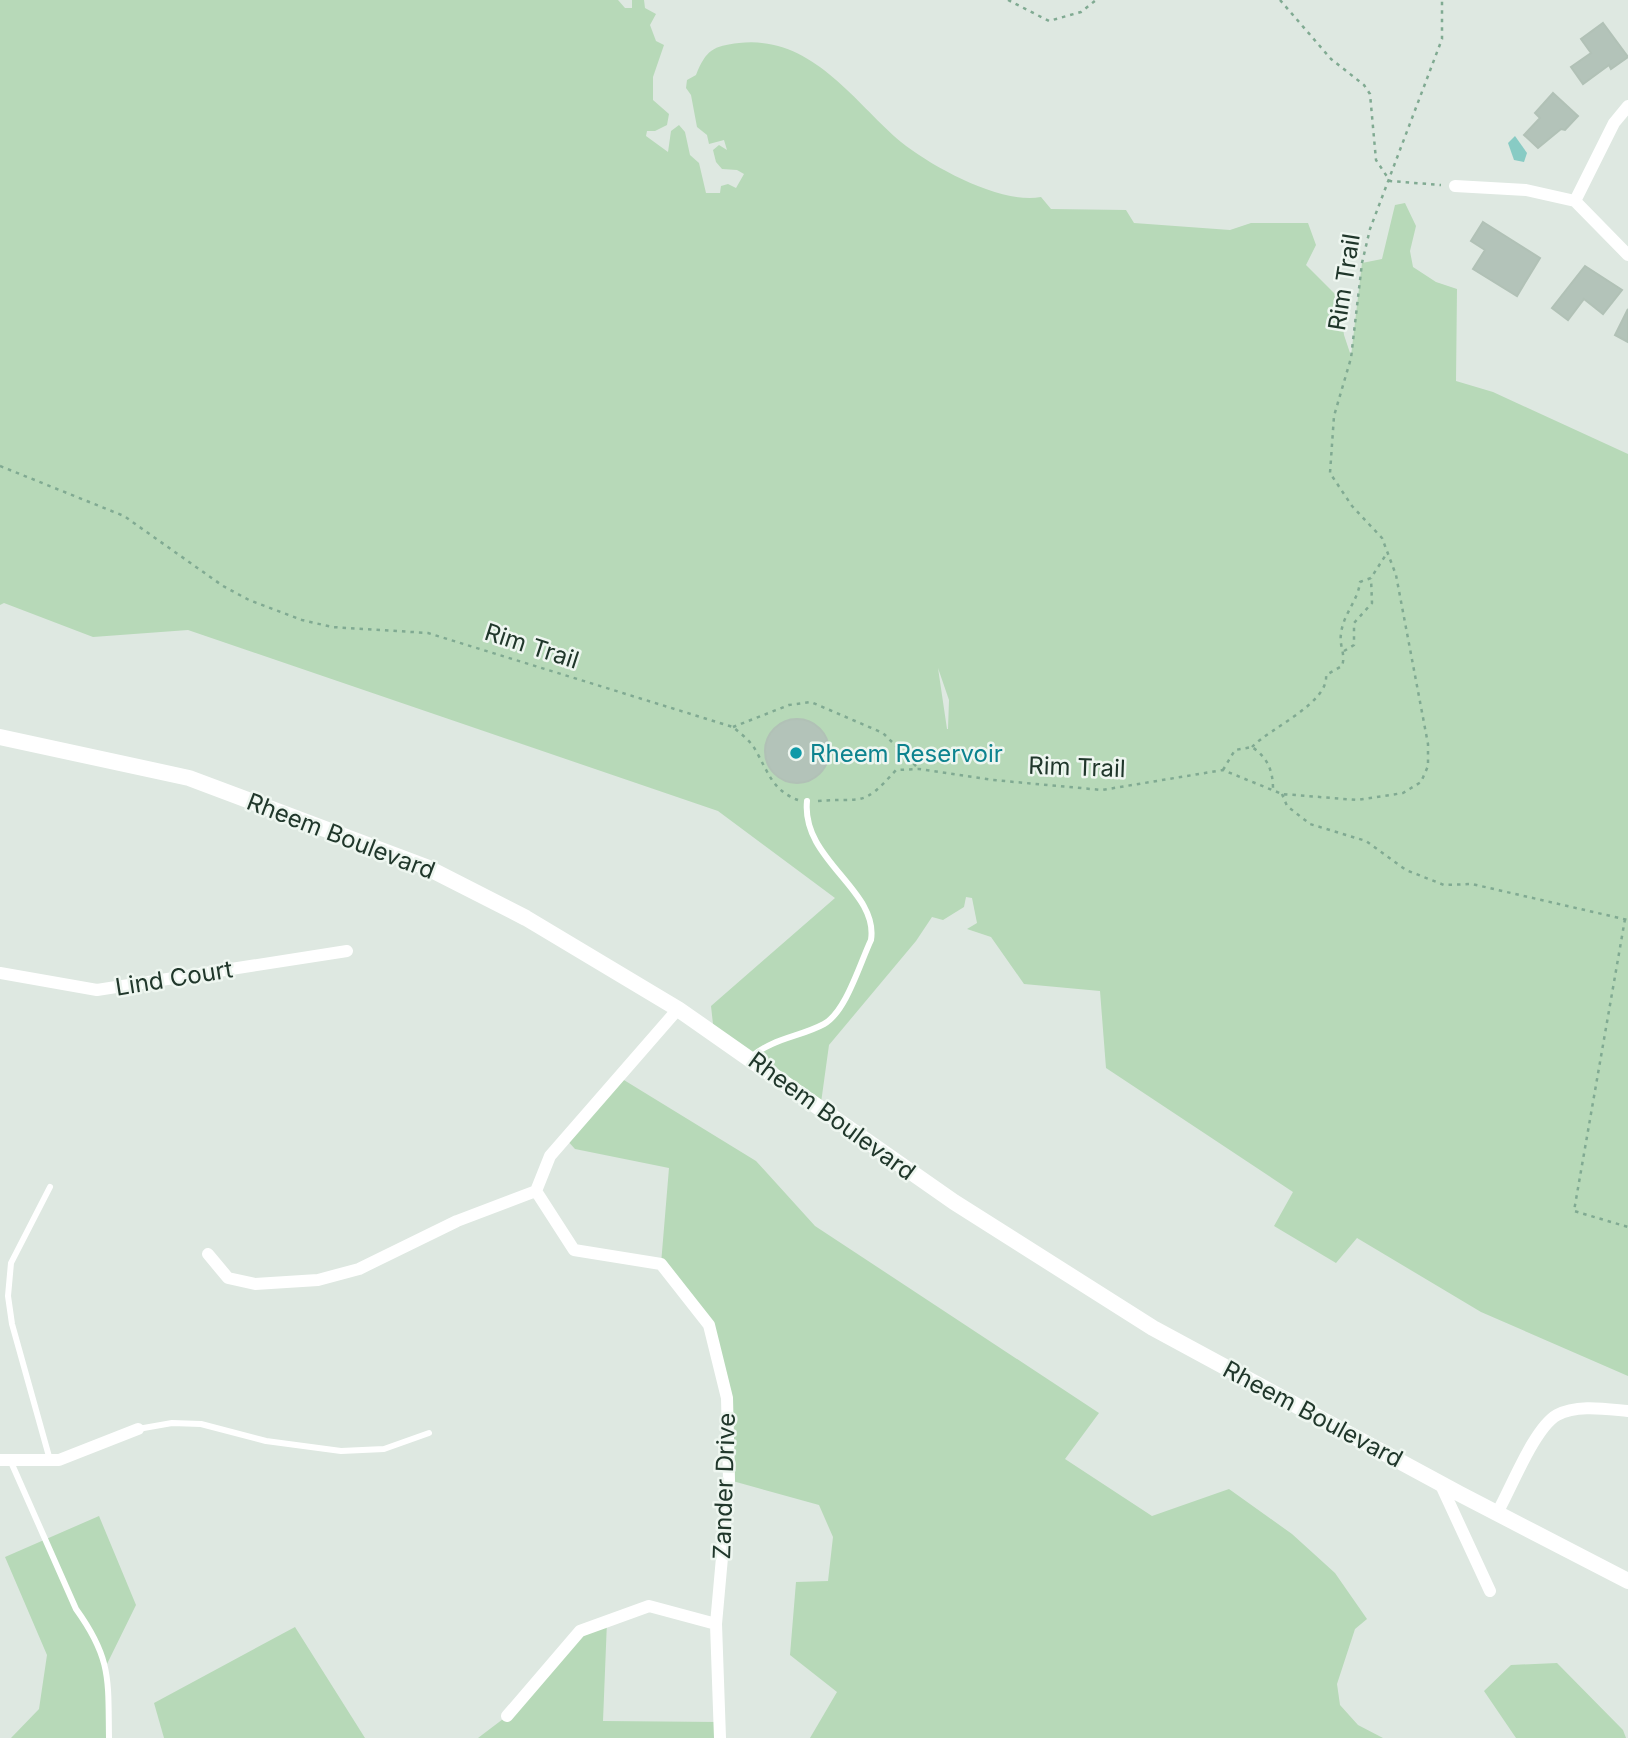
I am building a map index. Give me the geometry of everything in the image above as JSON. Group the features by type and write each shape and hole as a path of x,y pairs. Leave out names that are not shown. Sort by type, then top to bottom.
{"street":[{"path":"1575,201 1614,123 1628,106"},
{"path":"1455,186 1526,190 1575,201 1628,255"},
{"name":"Rheem Boulevard","path":"0,737 189,778 426,867 526,918 678,1009 751,1057 830,1118 954,1202 1153,1328 1628,1581"},
{"name":"Lind Court","path":"0,973 97,990 347,951"},
{"path":"208,1254 228,1278 255,1284 318,1280 359,1269 457,1221 536,1191 550,1156 678,1009"},
{"name":"Zander Drive","path":"536,1191 575,1250 661,1264 709,1325 727,1398 729,1480 716,1624 720,1738"},
{"path":"1497,1513 1537,1440 1556,1416 1590,1409 1628,1411"},
{"path":"6,1461 59,1460 138,1429"},
{"path":"1440,1483 1490,1591"},
{"path":"507,1716 580,1631 649,1606 716,1624"}],"lane":[{"path":"751,1057 762,1047 826,1023 837,1014 871,940 873,930 869,916 846,880 830,866 815,841 807,817 807,802"},
{"path":"50,1187 11,1263 8,1296 12,1324 50,1460"},
{"path":"138,1429 172,1423 201,1424 265,1441 341,1451 384,1449 429,1433"},
{"path":"6,1461 76,1609 90,1628 107,1664 109,1738"}],"path":[{"path":"1008,0 1049,21 1081,12 1096,0"},
{"path":"1280,0 1331,59 1364,85 1370,94 1377,160 1390,181 1455,186"},
{"name":"Rim Trail","path":"0,466 124,516 223,586 249,600 303,620 332,627 428,633 733,727 756,749 768,777 782,792 807,802 870,797 896,770 919,769 1053,787 1101,790 1223,771 1282,794 1357,800 1403,793 1421,782 1428,766 1429,744 1403,596 1382,538 1352,506 1330,473 1334,416 1351,358 1362,263 1375,213 1390,181 1442,39 1442,0"},
{"path":"1344,651 1354,645 1354,623 1372,604 1371,578 1387,552"},
{"path":"1223,771 1234,750 1252,747 1263,735 1303,712 1327,683 1326,675 1342,666 1344,651 1340,637 1346,613 1359,592 1360,582 1371,578"},
{"path":"733,727 789,705 811,702 883,733 919,769"},
{"path":"1252,747 1264,755 1270,767 1273,790"},
{"path":"1282,794 1287,806 1310,824 1366,841 1406,870 1444,884 1472,884 1626,919 1574,1211 1628,1227"}],"green space":[{"path":"0,0 618,0 625,8 632,8 632,0 644,0 645,8 656,14 650,25 656,41 664,45 653,77 653,100 669,114 667,125 655,131 647,131 646,136 668,152 671,131 679,125 685,132 690,155 699,163 706,193 720,193 721,186 728,184 736,188 744,174 737,170 722,169 716,162 713,150 719,145 727,150 724,140 709,144 707,135 697,127 691,95 686,88 687,80 696,75 703,60 717,48 739,43 765,43 788,49 810,60 829,74 914,152 988,190 1025,198 1041,197 1051,209 1126,210 1134,223 1230,230 1251,223 1308,223 1316,245 1306,265 1339,298 1344,335 1351,356 1362,263 1382,259 1395,205 1405,203 1416,226 1410,251 1413,267 1436,282 1457,289 1456,381 1493,392 1628,454 1628,1376 1481,1312 1357,1238 1336,1263 1274,1226 1293,1192 1106,1068 1100,991 1024,984 991,937 967,929 977,923 972,898 966,897 964,907 943,920 932,917 916,941 829,1045 820,1110 714,1033 711,1006 835,898 718,811 188,630 93,637 4,603 0,605","holes":["938,668 949,700 947,729"]},
{"path":"619,1077 756,1161 815,1226 1099,1413 1065,1459 1152,1516 1229,1489 1292,1534 1335,1573 1367,1619 1355,1629 1337,1684 1340,1705 1358,1725 1383,1738 810,1738 837,1692 790,1655 796,1582 828,1581 833,1537 819,1505 729,1480 727,1398 709,1325 661,1264 669,1168 575,1149 565,1138"},
{"path":"99,1516 136,1605 107,1664 109,1738 11,1738 39,1709 47,1655 5,1557"},
{"path":"607,1621 603,1721 719,1722 720,1738 478,1738 507,1716 580,1631"},
{"path":"295,1627 365,1738 164,1738 154,1703"},
{"path":"1557,1663 1623,1730 1626,1738 1516,1738 1484,1691 1511,1665"}],"water":[{"path":"1515,136 1527,153 1524,162 1514,160 1508,143"}],"building":[{"path":"1603,23 1628,57 1611,69 1609,65 1583,84 1571,67 1591,53 1581,39"},
{"path":"1553,93 1578,116 1565,130 1561,129 1538,148 1524,135 1540,118 1535,113"},
{"path":"1483,222 1540,258 1517,296 1473,269 1485,250 1471,241"},
{"path":"1585,266 1622,290 1603,314 1584,299 1568,320 1552,308"},
{"path":"1628,309 1628,342 1615,335"},
{"name":"Rheem Reservoir","path":"791,719 803,719 820,728 827,739 827,763 820,774 803,783 791,783 779,778 770,769 765,757 765,745 770,733 779,724"}],"place":[{"name":"Rheem Reservoir","path":"796,753"}]}
